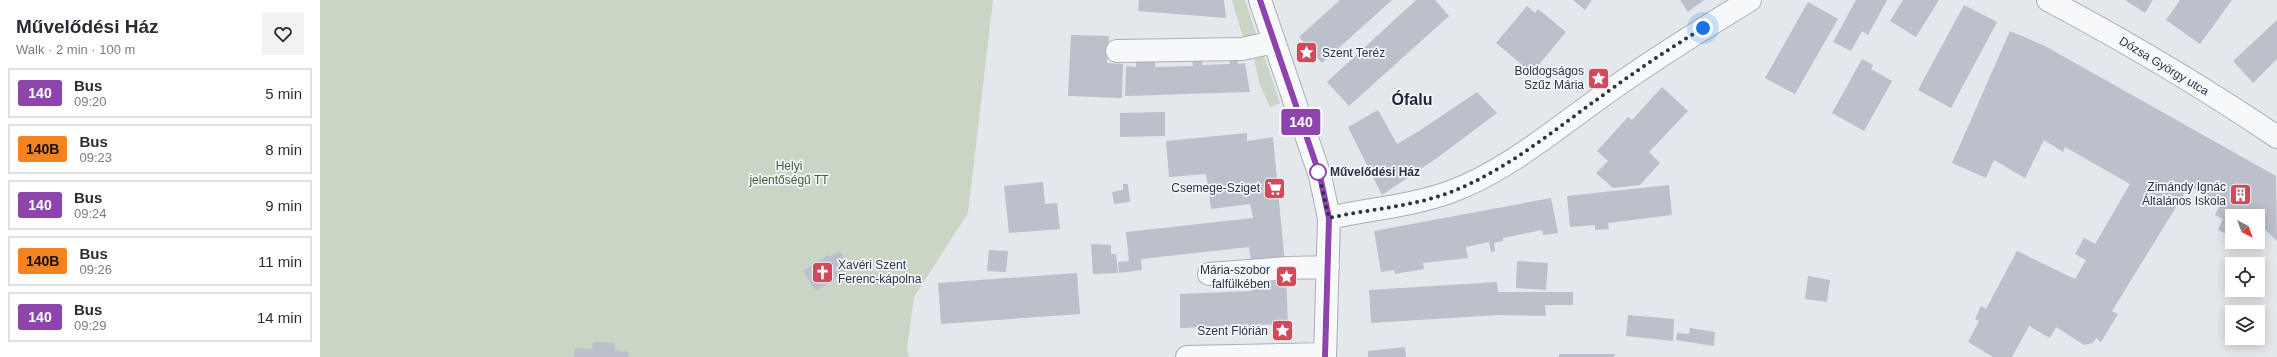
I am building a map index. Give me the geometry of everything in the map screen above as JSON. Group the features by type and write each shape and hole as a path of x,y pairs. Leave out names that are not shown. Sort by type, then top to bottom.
{"street":[{"path":"1187,357 1325,356 1329,218 1320,176 1260,0"},
{"path":"1329,218 1406,204 1451,192 1494,170 1544,138 1670,49 1750,0"},
{"name":"Dózsa György utca","path":"2048,0 2102,29 2210,93 2277,137"},
{"path":"1117,51 1242,49 1274,42"},
{"path":"1209,274 1288,268 1328,267"}],"green space":[{"name":"Helyi jelentőségű TT","path":"320,0 993,0 968,213 914,297 907,349 909,357 320,357"},
{"path":"1232,0 1245,0 1257,37 1244,41"},
{"path":"1264,56 1280,103 1270,107 1260,85 1254,59"}],"building":[{"path":"1139,0 1224,0 1226,18 1138,11"},
{"path":"1340,0 1392,0 1322,63 1299,37"},
{"path":"1416,0 1435,0 1449,16 1349,106 1327,82"},
{"path":"1573,0 1592,0 1585,10"},
{"path":"1680,0 1704,0 1688,12"},
{"path":"1856,0 1887,0 1868,35 1862,31 1851,51 1833,42"},
{"path":"1903,0 1939,0 1916,37 1890,21"},
{"path":"2125,0 2153,0 2145,13"},
{"path":"2180,0 2232,0 2200,44 2166,20"},
{"path":"1808,2 1838,19 1795,94 1765,78"},
{"path":"1964,5 1997,22 1951,108 1918,90"},
{"path":"1527,6 1535,13 1538,9 1566,32 1532,73 1496,43"},
{"path":"2277,20 2277,59 2253,83 2233,61"},
{"name":"Zimándy Ignác Általános Iskola","path":"2010,31 2045,46 2276,176 2277,241 2265,230 2265,209 2225,209 2225,234 2218,230 2223,219 2215,215 2221,203 2189,186 2112,311 2118,314 2101,342 2096,338 2093,343 2084,345 2056,327 2050,338 2029,326 2012,357 1993,357 1968,342 1979,321 1975,319 1981,306 1986,309 2017,251 2075,279 2086,260 2075,254 2084,238 2095,244 2130,184 2065,147 2063,152 2044,140 2025,178 1994,160 1986,178 1952,163"},
{"path":"1071,35 1109,36 1107,63 1123,64 1122,98 1068,96"},
{"path":"1136,58 1155,59 1155,67 1193,66 1192,60 1202,61 1202,65 1230,64 1229,59 1238,59 1238,64 1245,63 1250,92 1125,96 1126,66 1136,67"},
{"path":"1862,59 1873,65 1871,69 1892,81 1864,131 1832,113"},
{"path":"1662,87 1688,111 1649,152 1660,163 1640,185 1613,188 1596,173 1608,161 1597,151 1628,117 1632,120"},
{"path":"1477,92 1497,113 1437,158 1382,195 1348,127 1378,110 1397,144"},
{"path":"1165,112 1165,136 1120,137 1120,113"},
{"path":"1247,133 1247,141 1273,137 1285,264 1251,264 1249,247 1141,259 1142,270 1119,273 1118,262 1129,261 1126,232 1253,218 1250,204 1211,209 1206,174 1169,177 1166,141"},
{"path":"1043,182 1045,204 1057,203 1060,229 1009,233 1004,186"},
{"path":"1123,184 1128,184 1130,202 1114,204 1112,192 1123,190"},
{"path":"1669,185 1672,215 1608,223 1609,229 1595,230 1595,225 1570,227 1567,196"},
{"path":"1551,198 1558,233 1543,235 1542,230 1503,238 1503,241 1494,243 1495,251 1491,252 1489,242 1466,247 1468,258 1423,263 1424,269 1395,274 1394,270 1381,272 1374,231"},
{"path":"1091,244 1111,245 1111,254 1116,254 1118,273 1093,274"},
{"path":"989,250 1008,251 1006,272 987,271"},
{"name":"Xavéri Szent Ferenc-kápolna","path":"840,251 849,266 839,273 840,275 816,291 803,271 828,255 830,257"},
{"path":"1517,261 1548,263 1546,290 1516,288"},
{"path":"1077,273 1080,314 941,324 938,283"},
{"path":"1251,274 1286,274 1288,324 1180,328 1180,294 1251,291"},
{"path":"1808,276 1830,280 1827,302 1805,299"},
{"path":"1497,282 1498,292 1573,292 1573,305 1545,305 1546,316 1498,315 1371,323 1369,290"},
{"path":"1628,315 1674,319 1673,341 1626,336"},
{"path":"1690,328 1715,332 1714,346 1676,340 1677,333 1689,334"},
{"path":"593,342 615,343 614,350 629,352 628,357 574,357 575,348 592,349"},
{"path":"1405,347 1406,357 1368,357 1368,351"},
{"path":"1559,354 1615,354 1614,357 1559,357"}],"bus line":[{"name":"140","path":"1260,0 1320,176 1329,218 1325,357"}],"place":[{"name":"Szent Teréz","path":"1307,53"},
{"name":"Boldogságos Szűz Mária","path":"1599,78"},
{"name":"Művelődési Ház","path":"1318,172"},
{"name":"Csemege-Sziget","path":"1275,188"},
{"name":"Zimándy Ignác Általános Iskola","path":"2241,194"},
{"name":"Xavéri Szent Ferenc-kápolna","path":"822,272"},
{"name":"Mária-szobor falfülkében","path":"1286,277"},
{"name":"Szent Flórián","path":"1283,331"}],"district":[{"name":"Ófalu","path":"1412,99"}],"route":[{"path":"1318,172 1329,218 1406,204 1451,192 1494,170 1544,138 1599,98 1703,28"}]}
